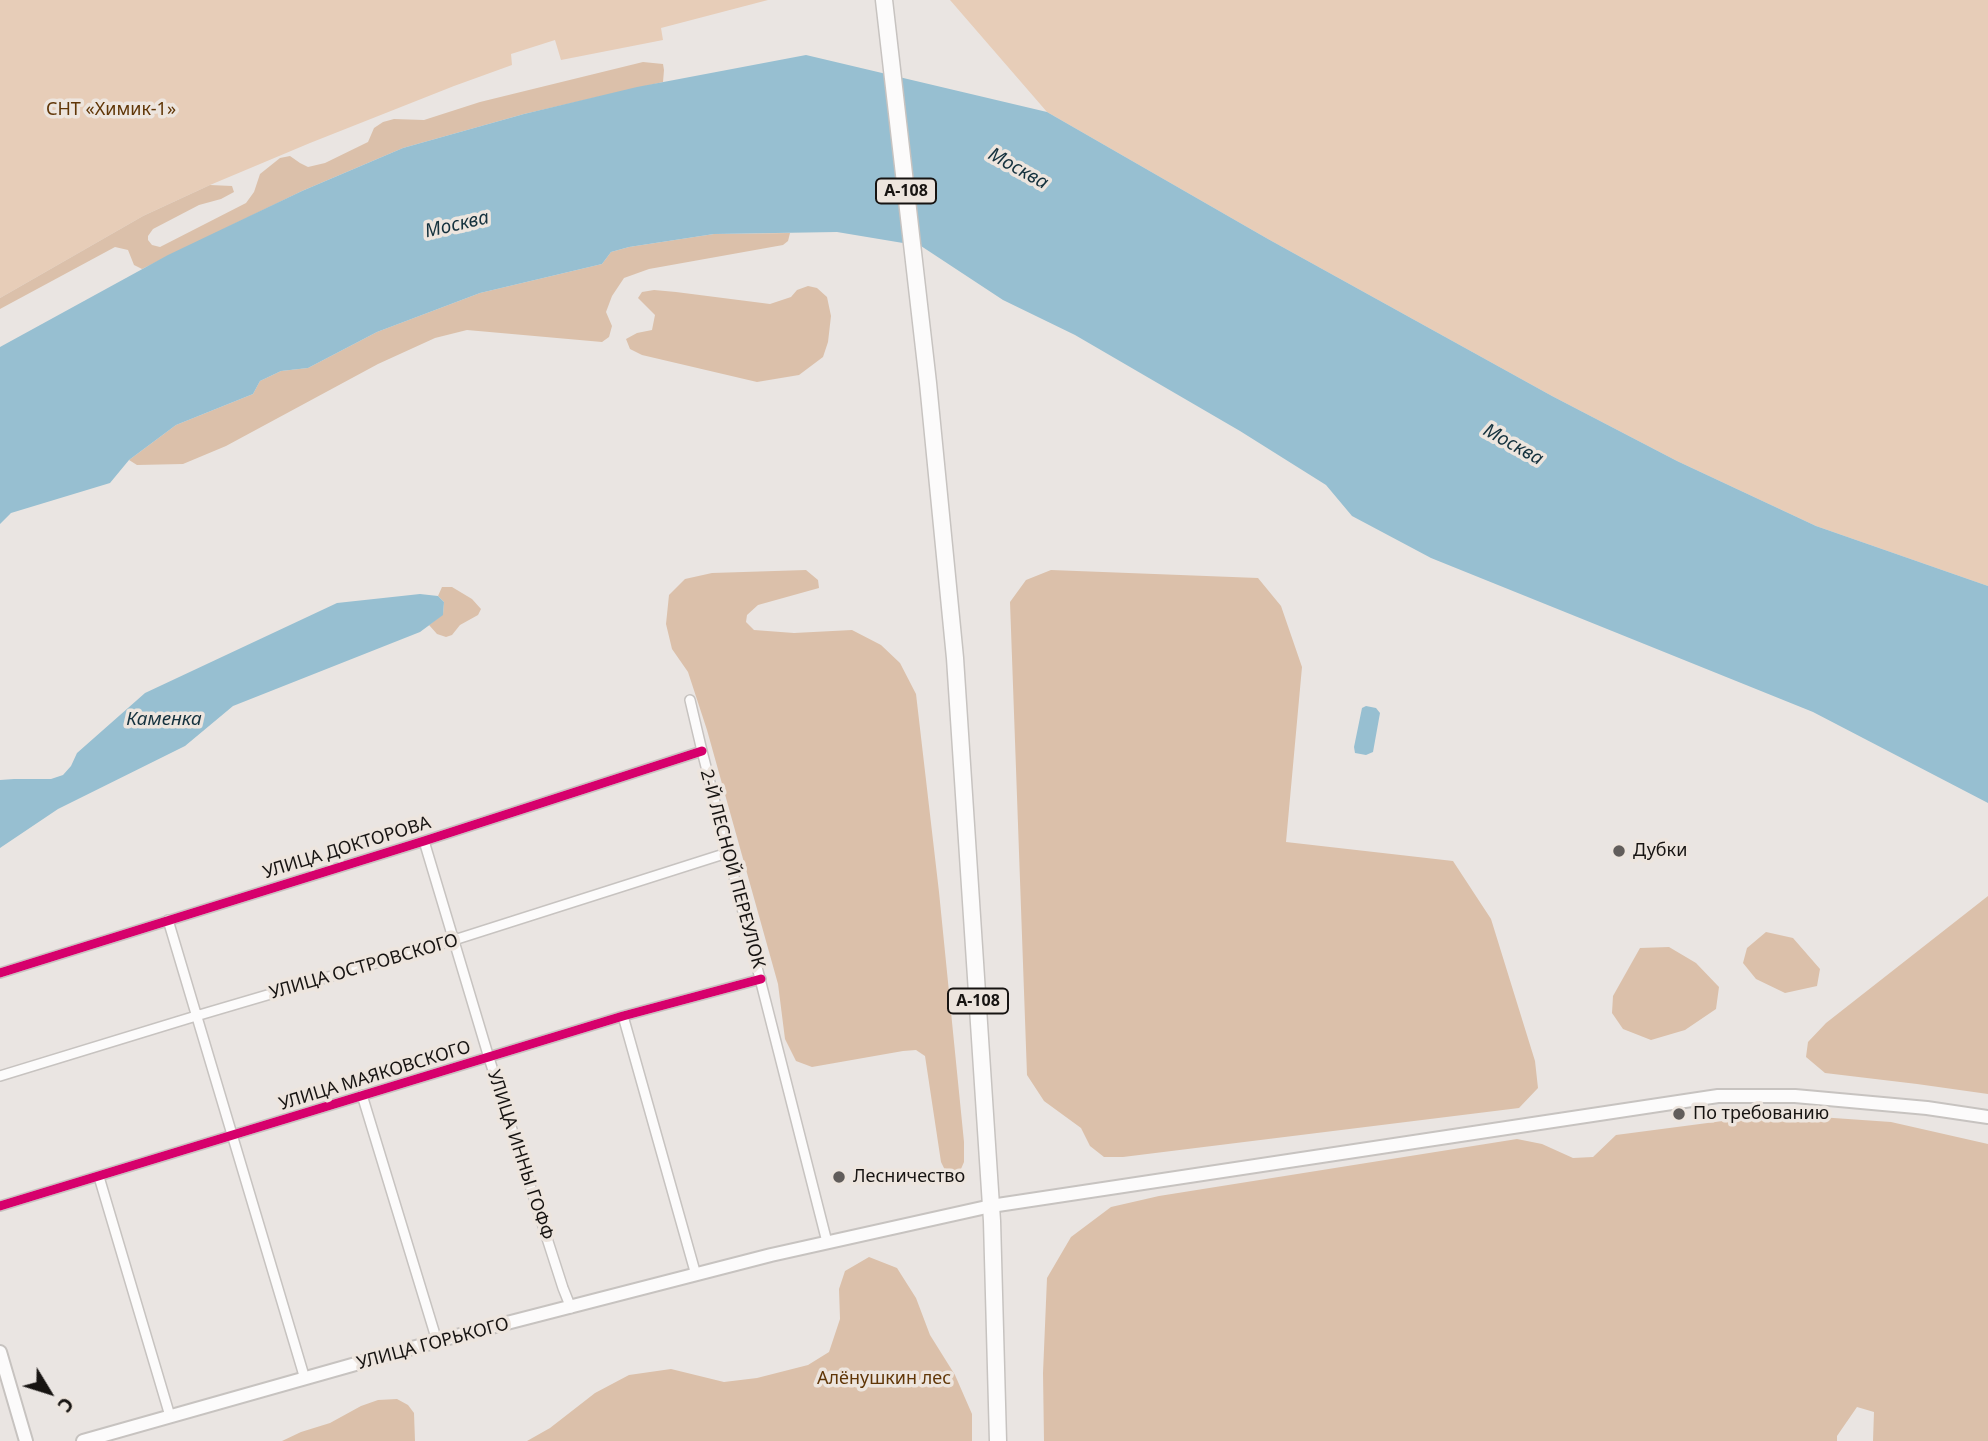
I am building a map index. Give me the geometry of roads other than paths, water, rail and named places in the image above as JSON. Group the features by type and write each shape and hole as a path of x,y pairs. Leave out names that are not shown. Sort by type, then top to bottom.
{"highway":[{"name":"А-108","path":"884,0 928,383 955,659 991,1206 998,1441"}],"main road":[{"name":"УЛИЦА ГОРЬКОГО","path":"83,1441 437,1341 827,1242 991,1206 1718,1096 1795,1096 1927,1108 1988,1117"},
{"path":"0,1352 26,1441"}],"street":[{"name":"2-Й ЛЕСНОЙ ПЕРЕУЛОК","path":"690,700 827,1242"},
{"name":"УЛИЦА ДОКТОРОВА","path":"0,973 702,751"},
{"name":"УЛИЦА ИННЫ ГОФФ","path":"424,841 489,1058 571,1308"},
{"name":"УЛИЦА ОСТРОВСКОГО","path":"0,1076 454,940 727,853"},
{"path":"168,920 305,1379"},
{"name":"УЛИЦА МАЯКОВСКОГО","path":"0,1206 624,1016 761,979"},
{"path":"624,1016 696,1275"},
{"path":"362,1095 437,1341"},
{"path":"100,1177 170,1416"}],"water":[{"name":"Москва","path":"806,55 1047,112 1268,239 1552,396 1677,461 1816,526 1988,586 1988,803 1813,712 1431,558 1352,516 1326,485 1240,431 1075,335 1003,300 921,246 837,232 714,234 629,247 611,252 602,264 480,293 377,332 308,368 281,371 260,381 253,394 176,425 129,460 110,483 11,513 0,524 0,347 168,255 302,191 403,148 524,114 637,87"},
{"name":"Каменка","path":"420,594 438,596 444,602 443,615 420,632 233,706 185,746 58,809 0,848 0,780 51,779 63,775 77,753 145,693 337,603"},
{"path":"1362,708 1376,708 1380,713 1373,752 1366,755 1355,753 1354,747"}],"place":[{"name":"Дубки","path":"1619,851"},
{"name":"По требованию","path":"1679,1114"},
{"name":"Лесничество","path":"839,1177"}],"park label":[{"name":"СНТ «Химик-1»","path":"111,110"},
{"name":"Алёнушкин лес","path":"884,1379"}]}
